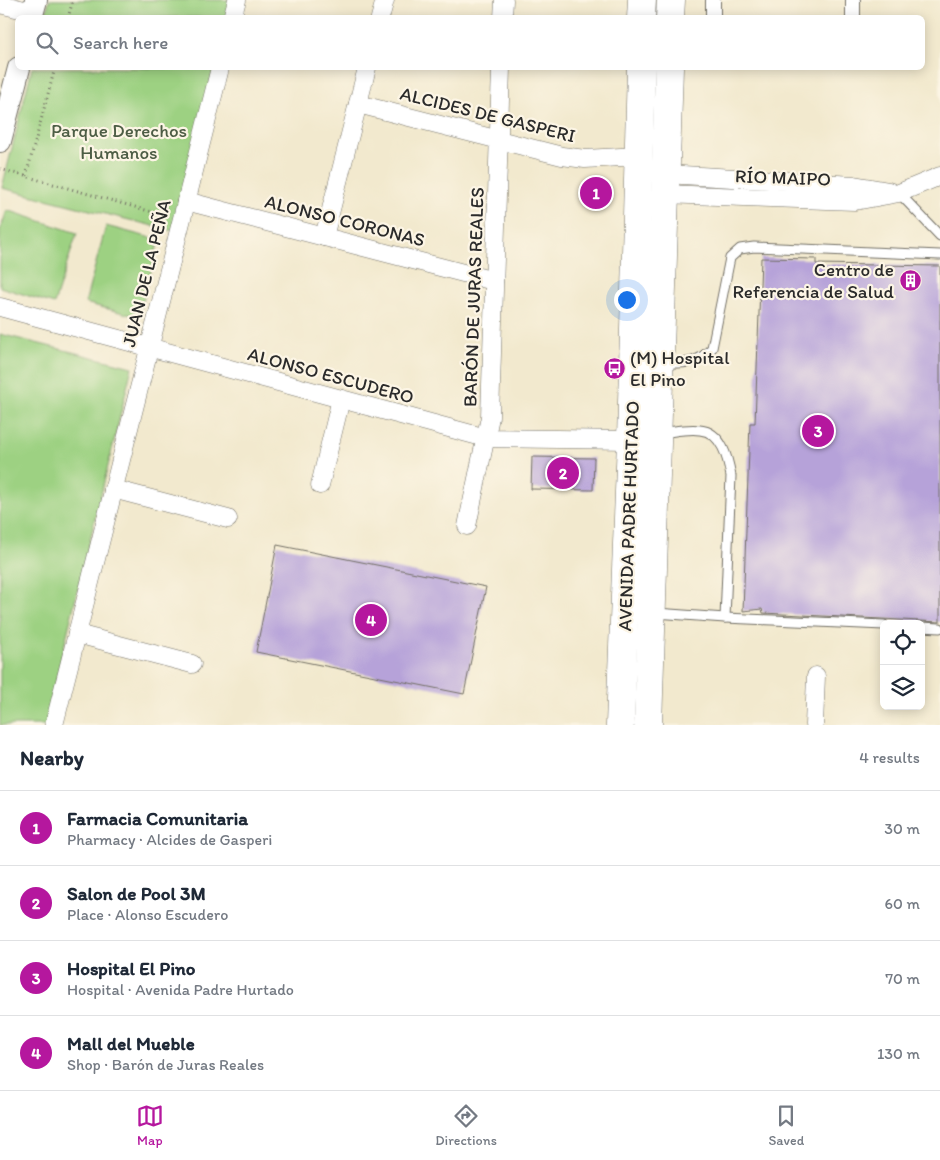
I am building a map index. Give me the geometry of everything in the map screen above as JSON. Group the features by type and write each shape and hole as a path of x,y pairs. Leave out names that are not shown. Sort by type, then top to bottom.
{"main road":[{"path":"642,0 642,15"},
{"path":"670,15 671,0"},
{"name":"AVENIDA PADRE HURTADO","path":"641,70 631,440 639,610 648,725"},
{"name":"AVENIDA PADRE HURTADO","path":"620,725 639,610 657,433 669,70"}],"street":[{"path":"233,15 237,0"},
{"path":"381,15 385,0"},
{"path":"503,15 504,0"},
{"path":"713,15 714,0"},
{"path":"852,15 853,0"},
{"path":"0,4 33,10"},
{"path":"0,141 18,70"},
{"name":"JUAN DE LA PEÑA","path":"54,725 219,70"},
{"path":"324,237 366,70"},
{"name":"BARÓN DE JURAS REALES","path":"468,526 490,417 502,70"},
{"name":"ALCIDES DE GASPERI","path":"358,104 573,158 597,159 639,156"},
{"name":"RÍO MAIPO","path":"665,184 855,201 899,193 940,176"},
{"name":"ALONSO CORONAS","path":"186,201 494,281"},
{"name":"ALONSO ESCUDERO","path":"0,307 486,438 631,440 657,433"},
{"path":"320,485 341,399"},
{"path":"113,489 228,519"},
{"path":"77,634 192,664"},
{"path":"814,725 816,676"}],"lane":[{"path":"899,193 940,236"},
{"path":"659,363 695,361 705,357 712,348 730,258 740,249 754,247 940,255"},
{"path":"657,433 700,430 708,432 720,442 727,456 731,476 726,618"},
{"path":"639,610 726,618 880,626"},
{"path":"925,627 940,628"}],"path":[{"path":"69,15 73,0"},
{"path":"26,176 54,70"},
{"path":"0,169 181,221"}],"green space":[{"path":"49,0 231,0 227,15 46,15"},
{"name":"Parque Derechos Humanos","path":"32,70 213,70 173,231 2,188"},
{"path":"7,210 77,233 54,304 0,287 0,231"},
{"path":"106,226 159,240 139,317 85,303"},
{"path":"0,334 132,367 45,725 0,725"}],"building":[{"path":"761,258 816,259 816,264 940,266 940,622 763,613 762,609 743,611 750,423 755,423"},
{"path":"532,457 594,458 593,490 531,489"},
{"path":"277,545 486,587 464,694 256,652"}],"place":[{"name":"Farmacia Comunitaria","path":"596,193"},
{"name":"Centro de Referencia de Salud","path":"910,280"},
{"name":"(M) Hospital El Pino","path":"614,368"},
{"name":"Hospital El Pino","path":"818,431"},
{"name":"Salon de Pool 3M","path":"563,473"},
{"name":"Mall del Mueble","path":"371,620"}]}
